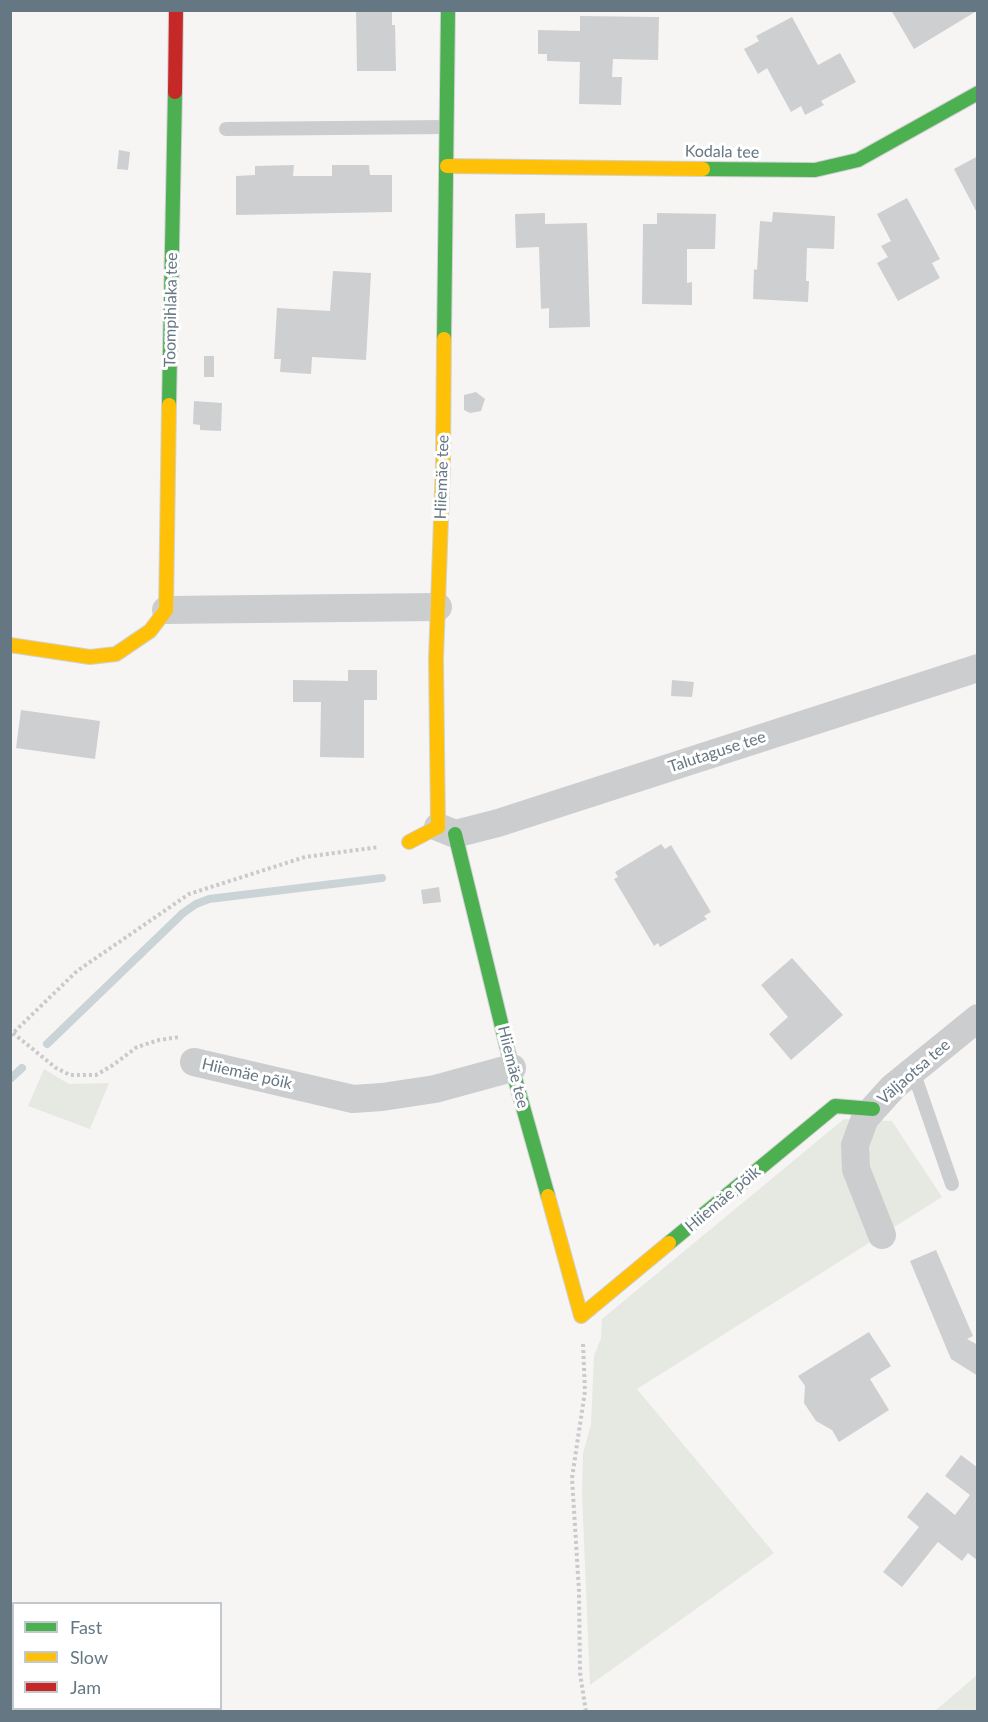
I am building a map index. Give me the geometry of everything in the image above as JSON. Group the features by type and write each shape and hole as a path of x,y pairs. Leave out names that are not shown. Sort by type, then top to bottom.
{"street":[{"name":"Toompihlaka tee","path":"166,610 177,10"},
{"name":"Hiiemäe tee","path":"448,10 443,463 436,659 446,830 581,1316"},
{"name":"Kodala tee","path":"447,166 815,170 858,160 978,93"},
{"path":"10,645 90,657 116,654 150,631 166,610 438,607"},
{"name":"Talutaguse tee","path":"446,830 498,823 978,668"},
{"path":"409,842 446,830"},
{"name":"Väljaotsa tee","path":"882,1235 856,1169 855,1145 865,1118 893,1087 978,1018"},
{"name":"Hiiemäe põik","path":"194,1062 353,1099 435,1089 512,1068"},
{"name":"Hiiemäe põik","path":"581,1316 835,1106 873,1109"}],"lane":[{"path":"226,129 446,127"},
{"path":"913,1071 952,1184"}],"path":[{"path":"180,1037 136,1047 96,1075 70,1075 12,1034 77,971 189,894 305,857 409,842"},
{"path":"581,1316 585,1391 572,1478 579,1591 580,1673 586,1712"}],"shaded area":[{"path":"44,1069 69,1084 109,1083 90,1129 28,1106"},
{"path":"844,1119 892,1121 942,1197 637,1389 774,1553 590,1685 582,1493 583,1453 591,1425 594,1356 601,1338 602,1319"},
{"path":"977,1675 977,1711 935,1711"}],"building":[{"path":"356,10 392,10 392,25 395,25 396,71 357,71"},
{"path":"891,10 975,10 975,12 914,49"},
{"path":"580,16 659,17 658,60 613,59 612,77 622,77 621,105 579,104 580,62 547,61 547,54 538,54 538,30 580,31"},
{"path":"792,17 818,65 840,53 856,82 821,101 824,105 805,115 801,106 791,112 767,68 758,74 744,49 759,41 756,36"},
{"path":"119,150 130,152 128,170 117,169"},
{"path":"978,156 978,210 976,211 954,169"},
{"path":"294,165 293,176 332,176 332,165 369,165 370,175 392,175 392,212 236,215 236,176 255,175 255,166"},
{"path":"907,198 940,259 932,263 940,278 898,301 877,263 888,257 881,246 891,241 877,214"},
{"path":"773,212 835,216 834,249 807,248 808,302 753,299 760,221 772,222"},
{"path":"545,213 545,224 587,223 590,327 549,328 549,308 541,309 539,247 516,248 515,214"},
{"path":"657,213 716,214 715,249 687,249 687,283 692,282 692,305 642,304 643,224 657,224"},
{"path":"333,271 371,273 366,360 312,357 311,374 280,372 281,359 274,359 277,308 330,311"},
{"path":"204,356 214,356 214,377 204,377"},
{"path":"476,392 485,399 481,411 470,413 464,410 464,395"},
{"path":"194,401 222,403 221,431 200,430 200,425 193,424"},
{"path":"348,670 377,670 377,700 364,700 364,758 320,757 321,702 293,702 293,680 348,681"},
{"path":"672,680 694,682 692,697 671,696"},
{"path":"21,710 100,721 95,759 16,748"},
{"path":"661,844 665,849 671,845 711,912 704,916 707,919 660,947 658,943 654,946 614,879 618,877 615,872"},
{"path":"439,887 441,902 423,904 421,890"},
{"path":"792,958 843,1015 791,1060 769,1034 788,1017 761,985"},
{"path":"936,1250 973,1336 967,1339 978,1345 978,1376 951,1359 910,1261"},
{"path":"869,1332 891,1366 870,1379 889,1410 839,1442 832,1430 816,1421 804,1403 805,1386 798,1376"},
{"path":"961,1455 978,1468 978,1561 968,1553 962,1561 938,1542 902,1587 883,1572 919,1527 907,1517 927,1492 955,1515 970,1495 945,1476"}],"waterway":[{"path":"47,1044 183,913 196,904 209,899 382,878"},
{"path":"10,1079 22,1068"}],"traffic: fast":[{"path":"444,339 448,10"},
{"path":"169,405 175,92"},
{"path":"703,169 815,170 858,160 978,93"},
{"path":"455,834 512,1068 548,1196"},
{"path":"669,1243 835,1106 873,1109"}],"traffic: slow":[{"path":"447,166 703,169"},
{"path":"409,842 438,827 436,659 443,463 444,339"},
{"path":"10,645 90,657 116,654 150,631 166,610 169,405"},
{"path":"548,1196 581,1316 669,1243"}],"traffic: jam":[{"path":"175,92 176,10"}]}
